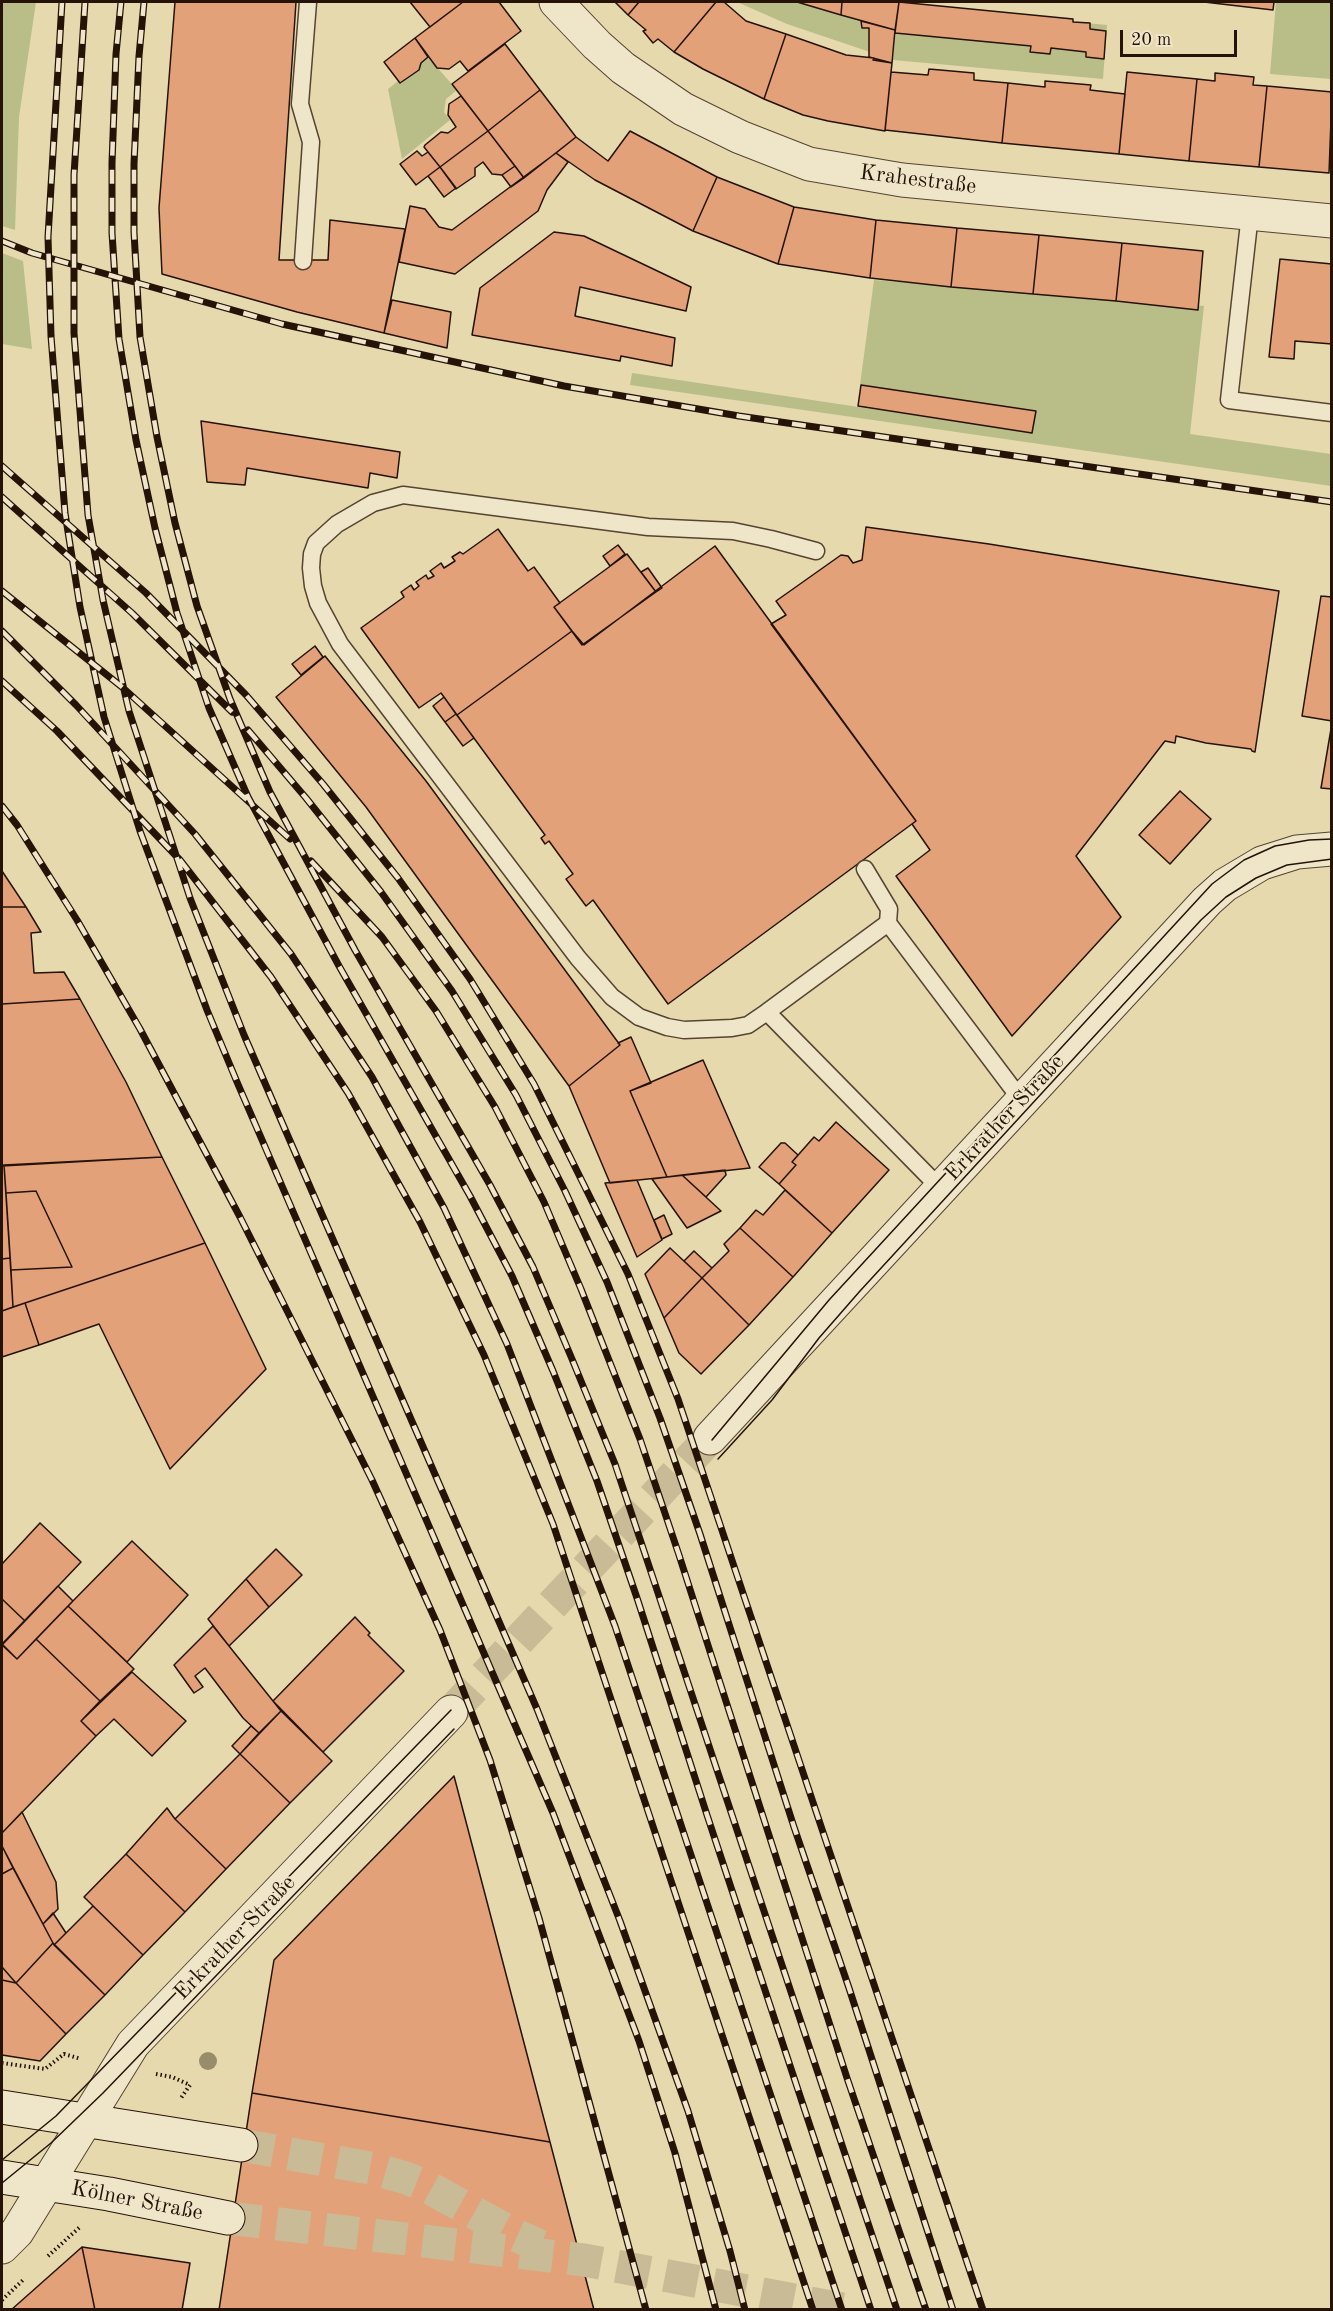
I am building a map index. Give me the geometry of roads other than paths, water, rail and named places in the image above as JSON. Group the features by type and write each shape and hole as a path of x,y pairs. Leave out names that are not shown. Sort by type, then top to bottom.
{"street":[{"name":"Krahestraße","path":"556,2 597,45 623,68 683,109 740,137 809,164 902,180 1332,221"},
{"name":"Erkrather Straße","path":"710,1438 1195,913 1225,885 1243,873 1280,856 1332,849"},
{"name":"Erkrather Straße","path":"2,2247 17,2232 133,2044 451,1712"},
{"path":"2,2107 240,2145"},
{"name":"Kölner Straße","path":"2,2177 228,2218"}],"lane":[{"path":"303,261 311,142 300,104 308,2"},
{"path":"1250,214 1229,400 1332,413"},
{"path":"816,551 745,533 648,527 403,495 373,503 337,524 316,543 311,560 315,595 340,644 583,964 612,997 639,1017 675,1029 732,1028 753,1023 888,923"},
{"path":"866,869 889,909 888,923 1022,1101"},
{"path":"767,1012 940,1188"}],"tunnel":[{"path":"451,1712 710,1438"},
{"path":"241,2145 375,2169 406,2178 426,2186 513,2234 540,2246"},
{"path":"228,2218 584,2260 847,2310"}],"tram line":[{"path":"712,1440 829,1300 1212,884 1244,860 1275,846 1309,840 1332,839"},
{"path":"718,1459 772,1400 819,1338 860,1291 1201,920 1226,897 1256,878 1287,865 1332,859"},
{"path":"2,2160 56,2116 451,1710"},
{"path":"2,2183 51,2143 103,2093 454,1729"}],"railway":[{"path":"62,2 48,237 51,336 65,513 80,607 104,717 140,831 207,1010 553,1813 639,2041 675,2153 716,2310"},
{"path":"85,2 74,175 74,333 88,515 103,600 129,711 190,898 244,1035 537,1709 620,1921 688,2111 730,2251 745,2310"},
{"path":"121,2 116,54 112,163 112,233 119,339 136,440 155,528 177,613 209,708 248,797 339,966 470,1196 512,1276 553,1371 597,1481 638,1601 871,2310"},
{"path":"144,2 134,164 134,232 140,337 175,523 197,606 230,699 270,792 355,950 490,1185 533,1267 572,1359 615,1464 897,2310"},
{"path":"2,241 32,253 282,324 564,386 739,416 1332,502"},
{"path":"2,466 146,593 246,695 323,784 398,878 470,979 534,1084 628,1274 678,1399 983,2310"},
{"path":"2,497 132,613 232,712"},
{"path":"2,591 122,687 290,839"},
{"path":"2,631 76,705 195,834 291,954 372,1077 444,1208 507,1344 615,1626 842,2310"},
{"path":"2,681 57,731 180,860 271,977 348,1093 420,1222 484,1355 553,1524 813,2310"},
{"path":"248,730 381,892 452,991 516,1095 565,1191 607,1282 660,1418 700,1534 953,2310"},
{"path":"2,806 17,825 77,920 140,1029 240,1217 372,1480 440,1630 490,1760 539,1918 646,2310"},
{"path":"311,861 382,937 436,1011 495,1107 544,1202 581,1289 640,1439 847,2078 926,2310"}]}
